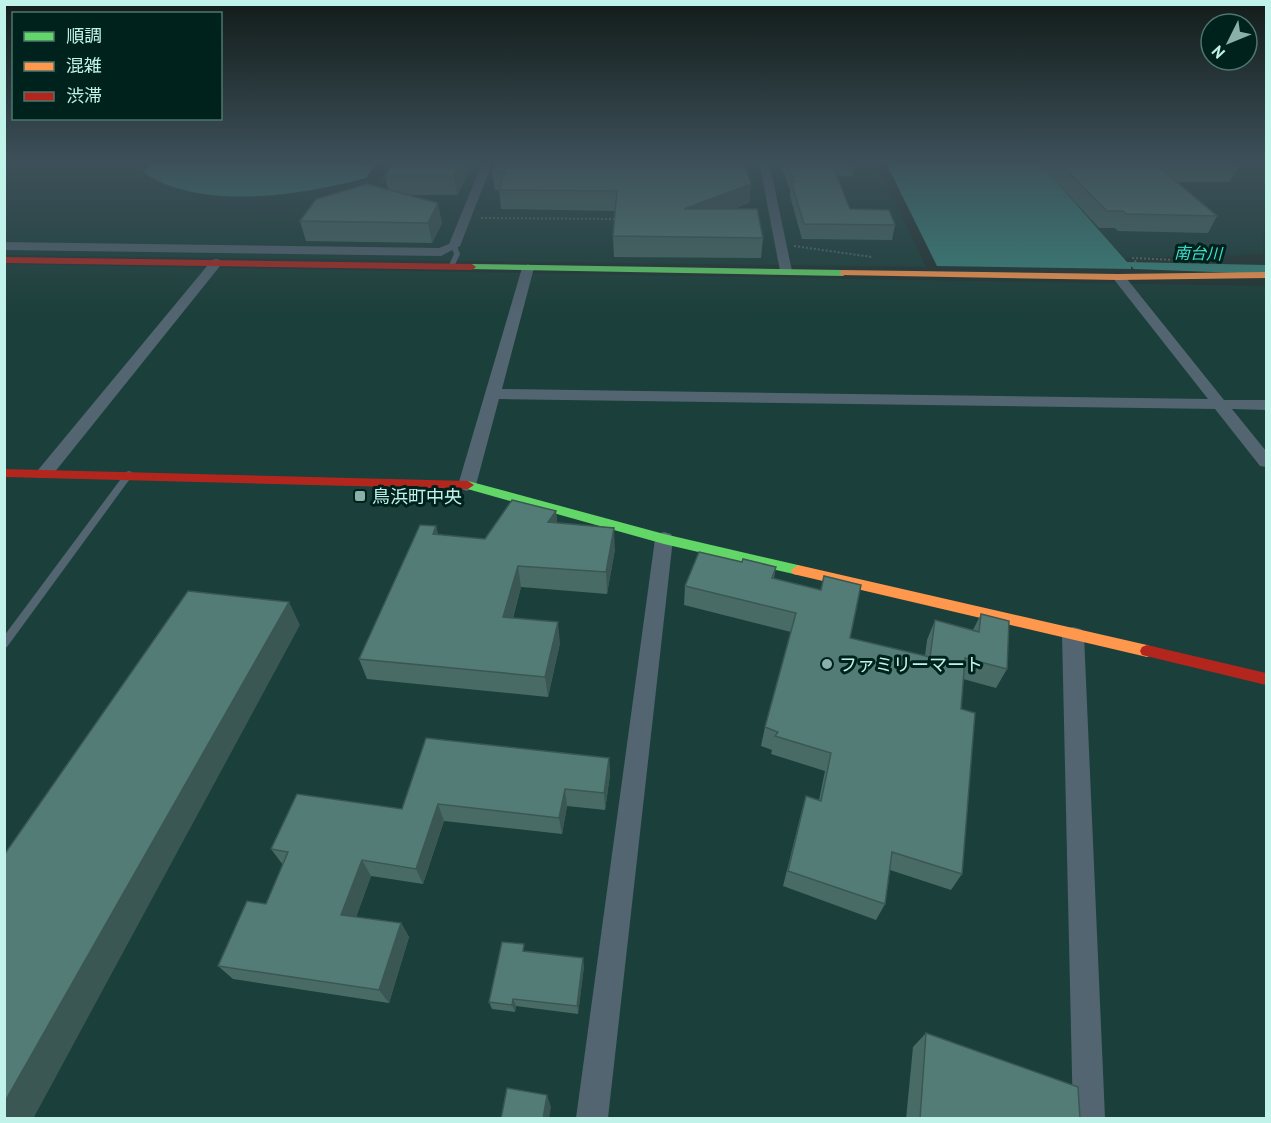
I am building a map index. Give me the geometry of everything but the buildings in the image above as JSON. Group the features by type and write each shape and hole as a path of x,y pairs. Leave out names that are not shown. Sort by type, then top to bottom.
{"street":[{"path":"4,246 441,252 454,246 467,213"},
{"path":"774,213 786,271"},
{"path":"4,260 1118,277 1266,275"},
{"path":"44,474 216,263"},
{"path":"467,485 528,268"},
{"path":"1118,277 1266,462"},
{"path":"493,394 1266,405"},
{"path":"4,473 129,474 467,485 663,538 1266,680"},
{"path":"592,1119 663,538"},
{"path":"1074,635 1089,1119"}],"lane":[{"path":"451,267 457,254 454,246"},
{"path":"4,644 129,474"}],"path":[{"path":"474,218 627,219"},
{"path":"792,254 790,245 872,257"},
{"path":"1152,258 1192,259"}],"shaded area":[{"path":"5,213 900,213 926,267 5,255"},
{"path":"911,213 1084,213 1127,262 1266,265 1266,274 1134,269 1131,266 1131,269 937,266"},
{"path":"1084,213 1264,213 1263,254 1123,258"},
{"path":"4,264 1266,286 1266,1118 5,1118"}],"traffic: fast":[{"path":"472,267 843,273"},
{"path":"468,485 664,539 798,570"}],"traffic: slow":[{"path":"843,273 1118,277 1266,275"},
{"path":"798,570 1147,651"}],"traffic: jam":[{"path":"4,260 472,267"},
{"path":"4,473 468,485"},
{"path":"1147,651 1266,679"}],"place":[{"name":"鳥浜町中央","path":"360,496"},
{"name":"ファミリーマート","path":"827,664"}],"water label":[{"name":"南台川","path":"1198,253"}]}
